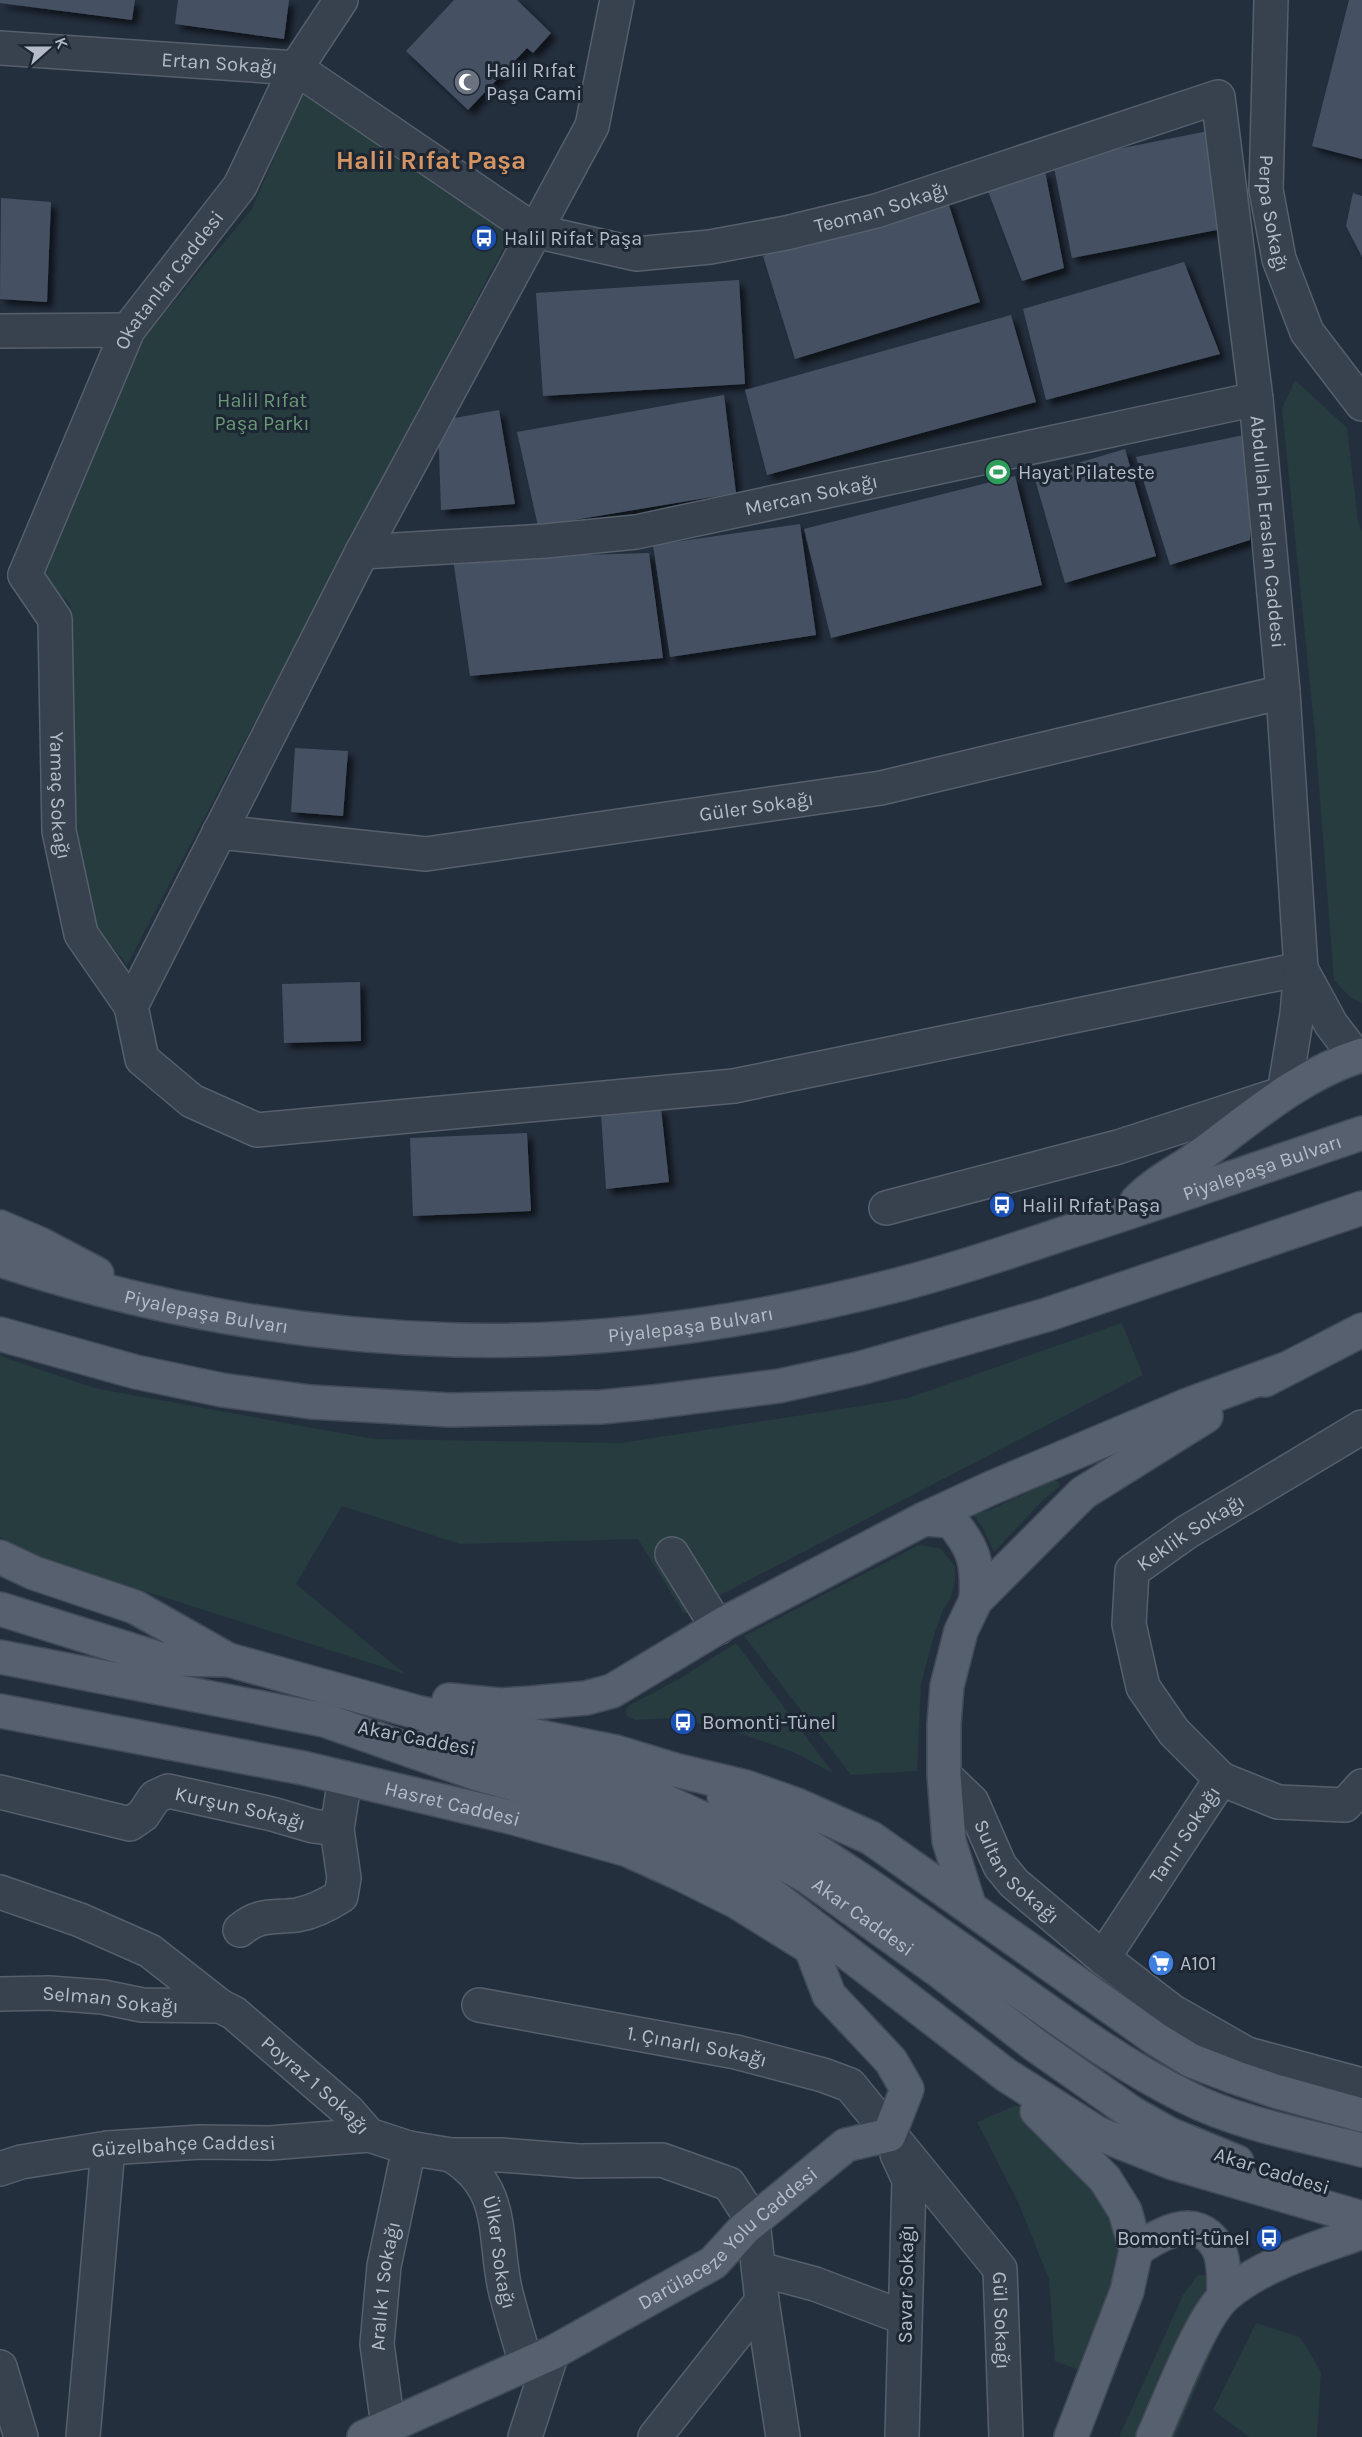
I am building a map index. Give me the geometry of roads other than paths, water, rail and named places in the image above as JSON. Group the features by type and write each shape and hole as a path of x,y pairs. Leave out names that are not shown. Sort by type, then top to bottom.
{"main road":[{"path":"1123,1215 1150,1187 1198,1157 1284,1093 1330,1067 1359,1056"},
{"name":"Piyalepaşa Bulvarı","path":"0,1260 148,1302 306,1328 458,1340 592,1336 748,1317 902,1283 1123,1215 1362,1133"},
{"path":"0,1334 136,1372 222,1390 310,1402 450,1410 601,1407 779,1386 872,1365 1046,1315 1362,1208"},
{"path":"0,1227 40,1244 148,1302"},
{"path":"969,1905 949,1841 944,1776 946,1686 961,1631 976,1600 1083,1493 1147,1451 1283,1370 1362,1330"},
{"path":"420,1713 442,1699 510,1704 586,1698 612,1691 718,1628 924,1520 991,1488 1185,1406 1283,1370"},
{"path":"924,1520 951,1521 967,1539 978,1570 976,1600"},
{"path":"0,1557 34,1573 135,1606 229,1660 420,1713 616,1752 675,1770 746,1787 842,1824 871,1838 1156,2039 1190,2060 1275,2091 1362,2115"},
{"path":"0,1609 160,1659 229,1660"},
{"path":"0,1657 324,1720 475,1773 632,1819 716,1857 771,1894 1006,2075 1089,2128 1128,2146 1229,2180 1362,2218"},
{"name":"Hasret Caddesi","path":"0,1711 189,1745 345,1778 513,1818 628,1850 737,1902 839,1965 878,1978"},
{"name":"Akar Caddesi","path":"324,1720 505,1755 606,1779 660,1799 706,1820 808,1877 938,1970 1035,2045 1132,2113 1169,2134 1212,2153 1276,2176 1362,2198"},
{"name":"Akar Caddesi","path":"675,1770 797,1838 886,1897 1109,2054 1184,2096 1216,2111 1362,2150"},
{"path":"811,1948 829,1995 891,2061 907,2089 889,2135"},
{"path":"1006,2075 1049,2125 1105,2179 1125,2211 1136,2250 1127,2290 1071,2437"},
{"name":"Darülaceze Yolu Caddesi","path":"376,2432 539,2359 713,2263 753,2222 846,2145 889,2135"},
{"path":"1136,2250 1171,2230 1187,2227 1204,2232 1217,2246 1223,2262 1224,2296"},
{"path":"1154,2437 1204,2326 1224,2296 1247,2280 1286,2260 1362,2232"}],"street":[{"name":"Okatanlar Caddesi","path":"12,576 128,330 240,186 296,68 341,0"},
{"path":"617,0 592,126 362,552 131,1006 142,1059 192,1101 257,1130 734,1086 1301,969"},
{"name":"Perpa Sokağı","path":"1271,0 1266,190 1279,259 1307,332 1362,404"},
{"name":"Ertan Sokağı","path":"0,48 296,68 535,231"},
{"name":"Teoman Sokağı","path":"535,231 636,254 710,247 786,234 876,211 1218,97"},
{"name":"Abdullah Eraslan Caddesi","path":"1218,97 1256,399 1283,692 1301,969 1297,1014 1284,1093"},
{"path":"0,331 128,330"},
{"name":"Mercan Sokağı","path":"362,552 545,541 636,532 1256,399"},
{"name":"Yamaç Sokağı","path":"12,576 55,619 59,831 81,934 131,1006"},
{"name":"Güler Sokağı","path":"219,832 426,854 881,788 1283,692"},
{"name":"Abdullah Eraslan Caddesi","path":"1301,969 1331,1024 1359,1056"},
{"path":"886,1208 1118,1148 1284,1093"},
{"name":"Keklik Sokağı","path":"1221,1779 1174,1732 1143,1687 1129,1624 1132,1571 1186,1532 1362,1427"},
{"path":"672,1554 718,1628"},
{"name":"Sultan Sokağı","path":"944,1776 972,1802 1000,1866 1014,1883 1102,1958"},
{"path":"240,1930 252,1920 274,1915 297,1915 321,1909 341,1896 344,1878 337,1829 345,1778"},
{"name":"Tanır Sokağı","path":"1102,1958 1221,1779 1278,1802 1345,1805 1362,1786"},
{"name":"Kurşun Sokağı","path":"0,1792 130,1824 143,1815 155,1797 168,1791 261,1811 313,1826 337,1829"},
{"name":"Poyraz 1 Sokağı","path":"0,1892 80,1920 150,1951 220,2006 234,2013 349,2112 369,2135 409,2148 451,2155 502,2155 579,2161 662,2160 729,2184 753,2222"},
{"path":"1102,1958 1172,2011 1247,2054 1362,2085"},
{"name":"Selman Sokağı","path":"0,1994 49,1993 103,1997 142,2005 220,2006"},
{"name":"1. Çınarlı Sokağı","path":"479,2005 736,2052 823,2075 850,2085 889,2135"},
{"name":"Güzelbahçe Caddesi","path":"0,2169 21,2162 108,2148 200,2142 270,2143 369,2135"},
{"name":"Savar Sokağı","path":"889,2135 909,2180 902,2437"},
{"name":"Gül Sokağı","path":"889,2135 1000,2269 1006,2437"},
{"path":"83,2437 108,2148"},
{"name":"Aralık 1 Sokağı","path":"376,2432 377,2344 384,2266 409,2148"},
{"name":"Ülker Sokağı","path":"451,2155 469,2166 479,2177 491,2200 505,2289 539,2359"},
{"path":"753,2222 762,2301 783,2437"},
{"path":"759,2269 815,2284 905,2318"},
{"path":"655,2437 762,2301"},
{"path":"525,2437 539,2359"},
{"path":"0,2367 21,2437"}],"place":[{"name":"Halil Rıfat Paşa Cami","path":"467,82"},
{"name":"Halil Rifat Paşa","path":"484,238"},
{"name":"Hayat Pilateste","path":"998,472"},
{"name":"Halil Rıfat Paşa","path":"1002,1205"},
{"name":"Bomonti-Tünel","path":"683,1722"},
{"name":"A101","path":"1161,1963"},
{"name":"Bomonti-tünel","path":"1269,2238"}],"district":[{"name":"Halil Rıfat Paşa","path":"431,160"}],"park label":[{"name":"Halil Rıfat Paşa Parkı","path":"262,412"}]}
